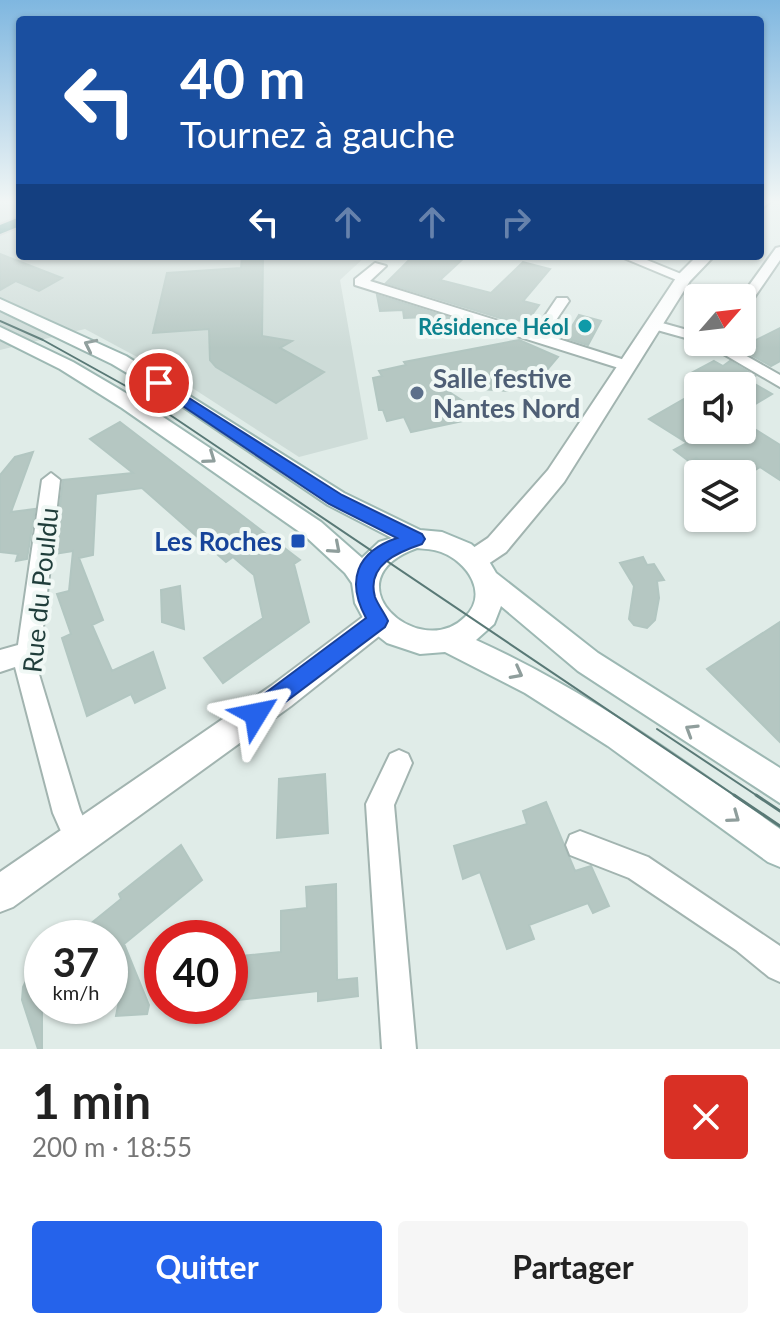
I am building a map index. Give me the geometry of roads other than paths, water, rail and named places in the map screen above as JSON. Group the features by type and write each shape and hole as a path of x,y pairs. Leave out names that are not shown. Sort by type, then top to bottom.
{"main road":[{"path":"447,640 464,633 481,618 489,598 482,570 497,545 556,476 684,278 702,260"},
{"path":"0,304 119,360 186,400 336,499 416,539"},
{"path":"0,332 129,400 317,533 356,567 365,580"},
{"path":"780,787 588,662 449,542 416,539 400,542 383,552 370,567 365,580 365,597 378,621 409,639 447,640 508,668 582,710 780,850"},
{"path":"0,894 281,696 378,621"}],"street":[{"path":"756,285 780,251"},
{"path":"636,260 684,278"},
{"path":"380,266 360,282 510,326 537,338 628,366"},
{"path":"537,338 562,301"},
{"path":"655,325 684,334"},
{"path":"736,356 780,382"},
{"name":"Rue du Pouldu","path":"51,480 26,671 67,813 78,837"},
{"path":"0,661 28,653"},
{"path":"399,763 380,804 399,1049"},
{"path":"580,845 638,867 747,939 780,966"}],"tram line":[{"path":"0,321 43,340 133,390 737,797"},
{"path":"657,729 780,811"},
{"path":"734,795 780,826"}],"place":[{"name":"Résidence Héol","path":"585,326"},
{"name":"Salle festive Nantes Nord","path":"417,393"},
{"name":"Les Roches","path":"298,541"}]}
